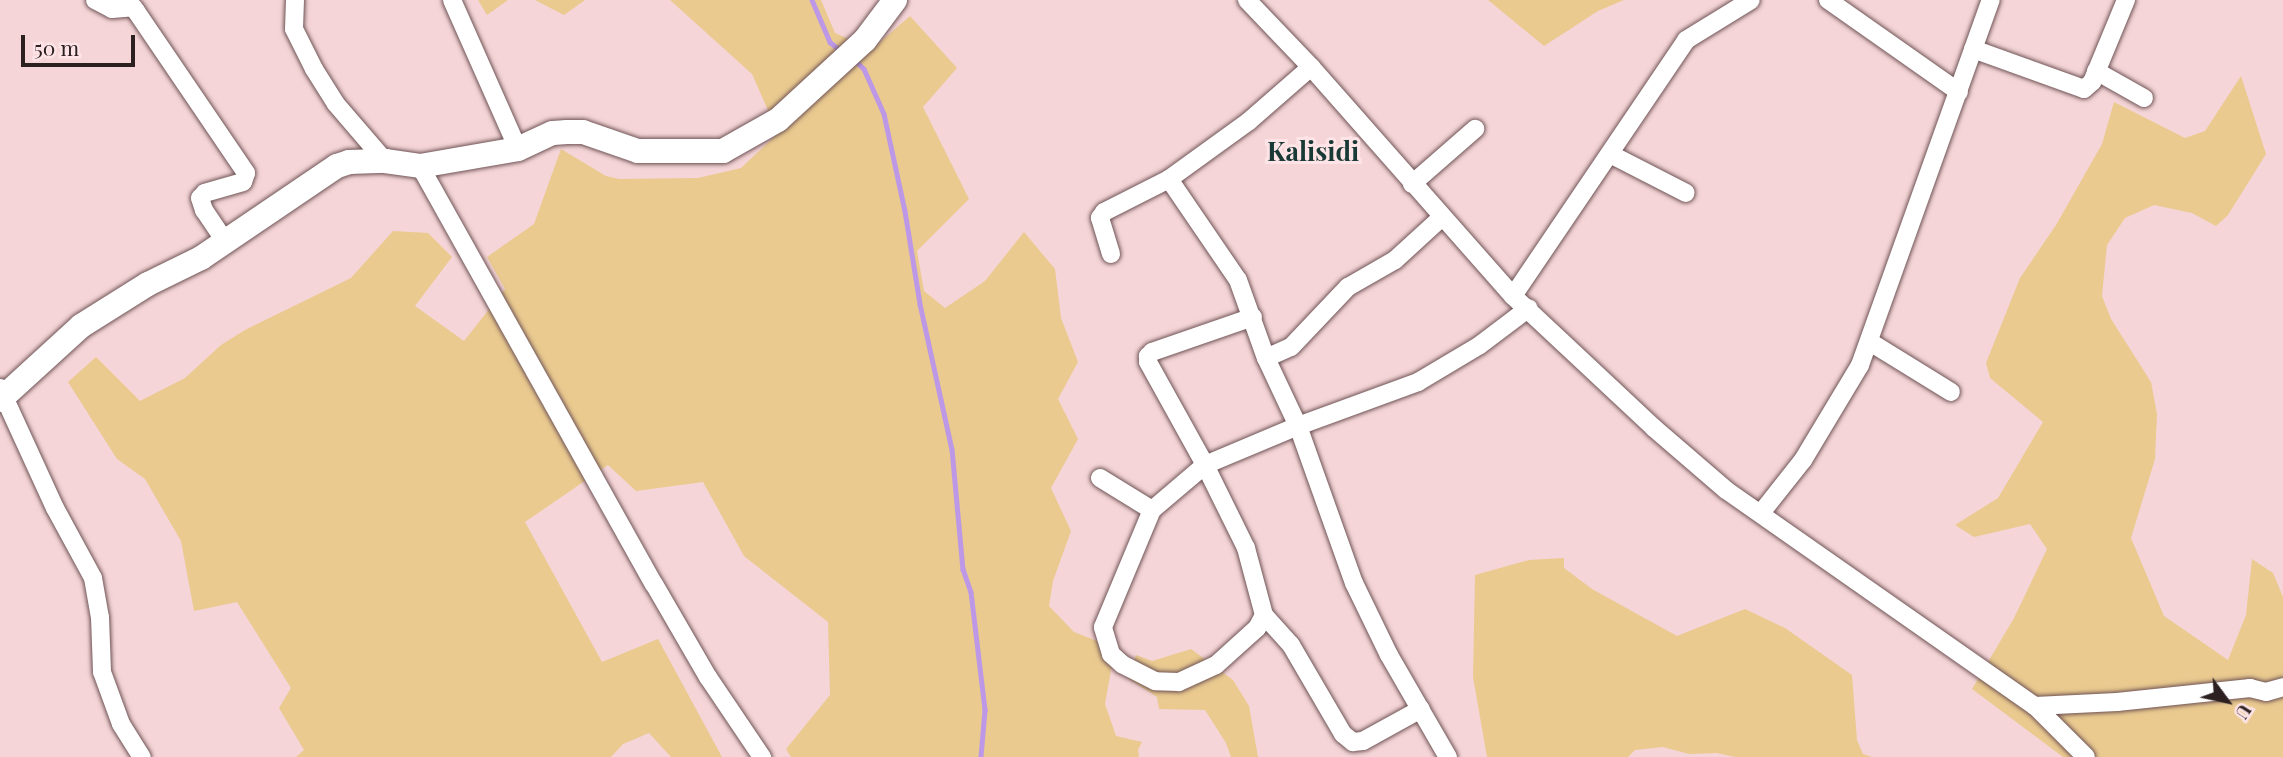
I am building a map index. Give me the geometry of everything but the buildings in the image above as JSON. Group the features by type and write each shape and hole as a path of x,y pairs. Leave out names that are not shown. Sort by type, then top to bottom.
{"street":[{"path":"95,0 112,9 132,7 136,11 246,173 243,182 205,193 200,198 204,210 225,241"},
{"path":"295,0 294,29 314,69 337,104 385,161"},
{"path":"452,0 518,149"},
{"path":"142,757 121,724 102,672 100,617 93,578 55,508 2,395 81,326 148,284 201,258 337,166 349,162 385,161 421,166 518,149 553,134 566,132 583,132 638,151 723,151 778,120 865,40 895,0"},
{"path":"1513,296 1691,34 1732,14 1751,0"},
{"path":"1828,0 1959,92"},
{"path":"1761,513 1803,460 1828,421 1870,342 1991,0"},
{"path":"1973,49 2078,88 2088,86 2126,0"},
{"path":"1259,3 1412,184 1513,296 1529,308 1654,428 1726,490 2035,706 2086,757"},
{"path":"1111,254 1100,218 1104,212 1169,178 1249,121 1311,67"},
{"path":"2096,71 2144,98"},
{"path":"1412,184 1475,129"},
{"path":"1609,154 1686,193"},
{"path":"421,166 708,677 762,757"},
{"path":"1169,178 1238,280 1266,358 1298,426 1354,583 1389,655 1448,757"},
{"path":"1266,358 1291,346 1348,287 1395,260 1442,217"},
{"path":"1264,615 1256,628 1216,665 1179,682 1155,681 1122,664 1105,643 1104,627 1152,510 1205,465 1298,426 1418,382 1480,345 1529,308"},
{"path":"1253,317 1152,352 1148,356 1148,362 1205,465 1246,548 1264,615 1291,645 1343,734 1353,742 1363,741 1421,709"},
{"path":"1870,342 1951,392"},
{"path":"1100,478 1152,510"},
{"path":"2035,706 2117,702 2250,688 2266,692 2283,687"}],"shaded area":[{"path":"478,0 508,0 487,15"},
{"path":"535,0 585,0 564,15"},
{"path":"670,0 821,0 835,33 872,49 910,16 957,68 923,107 969,199 917,251 924,291 945,308 985,281 1024,232 1055,269 1061,318 1078,362 1058,399 1078,439 1051,488 1071,531 1053,581 1049,606 1074,632 1115,648 1105,704 1116,736 1142,742 1138,750 1139,757 791,757 786,749 830,695 828,622 744,556 703,482 636,491 608,465 525,522 602,662 658,639 722,757 671,757 649,733 623,744 611,757 296,757 304,750 279,708 291,688 237,602 194,611 181,541 145,479 117,459 68,382 96,357 140,401 185,378 221,345 245,330 351,278 393,231 428,233 452,257 415,306 464,341 505,289 487,257 534,224 561,149 606,176 619,179 698,178 741,168 778,133 752,74"},
{"path":"1488,0 1624,0 1598,11 1544,46"},
{"path":"2241,76 2266,154 2228,215 2216,226 2192,213 2154,205 2125,218 2107,245 2102,296 2111,319 2151,382 2157,414 2155,459 2131,538 2164,616 2228,660 2246,615 2252,559 2273,573 2283,597 2283,757 2063,757 1972,689 2014,618 2047,549 2030,524 1974,537 1955,525 1998,498 2043,422 1990,378 1986,363 2020,278 2056,225 2102,144 2114,102 2185,138 2205,131"},
{"path":"1564,558 1564,568 1592,589 1677,636 1745,609 1785,628 1852,675 1857,740 1863,754 1872,757 1735,757 1717,753 1689,754 1663,747 1635,750 1628,757 1487,757 1473,677 1475,575 1529,560"},
{"path":"1191,649 1233,680 1249,706 1258,757 1231,757 1226,743 1205,710 1159,709 1157,697 1127,678 1136,655 1152,661"}],"waterway":[{"path":"812,0 830,42 840,50"},
{"path":"856,61 864,69 884,114 905,211 920,304 952,449 963,569 971,592 985,710 981,757"}],"district":[{"name":"Kalisidi","path":"1313,151"}]}
